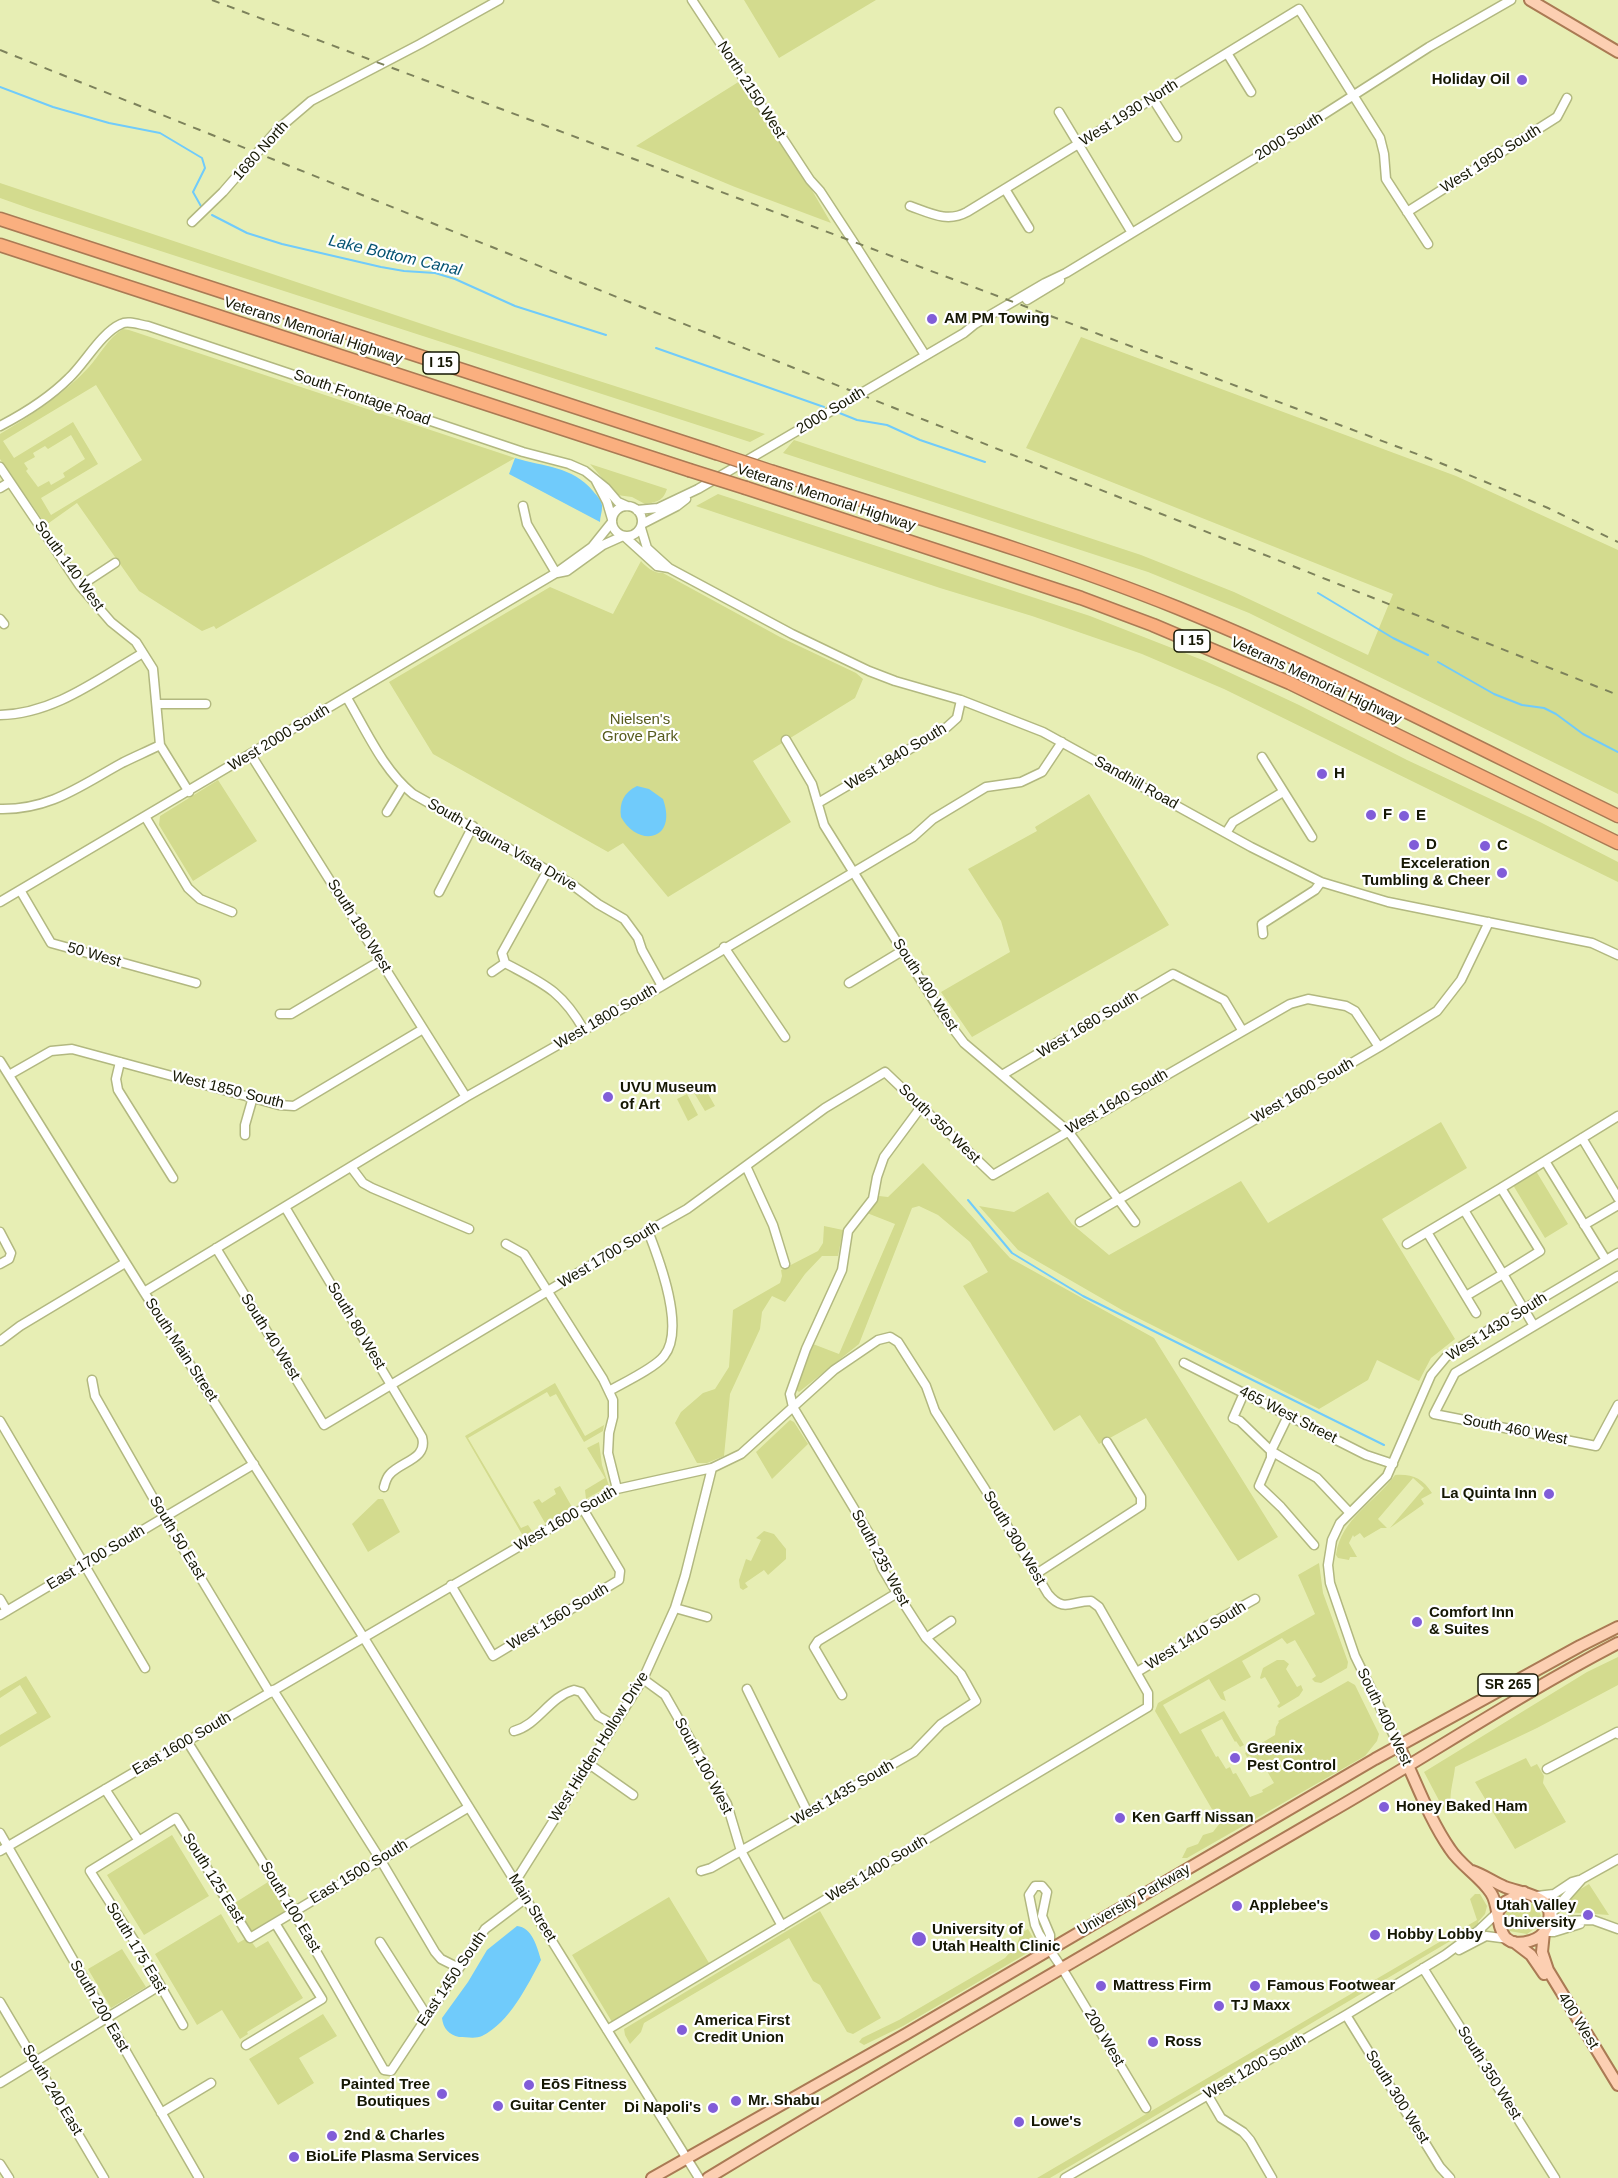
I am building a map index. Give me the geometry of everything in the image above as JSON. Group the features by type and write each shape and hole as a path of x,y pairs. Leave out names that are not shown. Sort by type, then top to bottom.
{"highway":[{"name":"Veterans Memorial Highway","path":"0,219 1077,570 1177,608 1300,661 1618,816"},
{"name":"Veterans Memorial Highway","path":"0,245 1081,598 1153,625 1290,684 1618,843"}],"main road":[{"path":"1530,0 1618,52"},
{"name":"University Parkway","path":"652,2178 1399,1746 1618,1627"},
{"name":"University Parkway","path":"708,2178 1585,1660 1618,1643"},
{"name":"South 400 West","path":"1399,1746 1429,1814 1448,1847 1461,1863 1472,1871 1504,1886 1524,1892"},
{"name":"South 400 West","path":"1472,1871 1492,1894 1497,1913"},
{"path":"1524,1892 1537,1896 1545,1904 1549,1916 1544,1932 1544,1960 1556,1988 1531,1955 1499,1929 1497,1913 1508,1900 1524,1892"},
{"path":"1511,1940 1531,1941 1544,1932"},
{"name":"400 West","path":"1556,1988 1618,2085"}],"street":[{"name":"1680 North","path":"192,222 223,192 277,130 311,101 408,54 499,0"},
{"name":"North 2150 West","path":"692,0 810,180 844,227 877,278 883,292 925,355"},
{"name":"2000 South","path":"698,489 925,355 964,333 982,326 1054,284 1066,273 1353,97 1429,47 1511,0"},
{"name":"West 1930 North","path":"909,206 940,217 960,216 1299,9 1353,97"},
{"path":"1227,53 1251,92"},
{"path":"1353,97 1380,138 1386,179 1428,244"},
{"name":"West 1950 South","path":"1407,212 1557,117 1568,98"},
{"path":"1153,99 1177,137"},
{"path":"1059,112 1132,233"},
{"path":"1005,189 1029,228"},
{"name":"South Frontage Road","path":"0,426 28,411 68,380 106,336 125,322 148,326 523,452 569,464 585,471 606,488 618,502 627,506"},
{"name":"South 140 West","path":"0,468 80,586 111,622 136,642 153,669 160,745 189,792"},
{"path":"596,481 607,502 615,531 624,536 634,535 641,526 677,506 698,489"},
{"path":"0,488 10,482"},
{"path":"612,520 617,510 627,506 645,511 658,508 698,489"},
{"path":"523,506 527,524 556,573"},
{"path":"637,510 641,516 641,526"},
{"name":"West 2000 South","path":"0,902 146,818 556,573 592,547 612,520"},
{"name":"Sandhill Road","path":"641,526 647,548 669,568 792,634 869,671 961,700 1025,724 1321,882 1388,902 1592,943 1618,955"},
{"name":"West 2000 South","path":"556,573 567,571 603,545 624,536"},
{"name":"Sandhill Road","path":"624,536 657,566 669,568"},
{"path":"80,586 115,563"},
{"path":"0,716 31,712 59,702 143,653"},
{"name":"South Laguna Vista Drive","path":"347,698 382,757 403,786 413,794 473,826 583,891 598,904 624,919 638,938 662,986"},
{"name":"West 1840 South","path":"818,803 947,727 957,718 961,700"},
{"path":"157,704 206,704"},
{"name":"South 400 West","path":"786,740 812,784 824,825 942,1014 964,1043 1068,1131 1135,1222"},
{"name":"West 1800 South","path":"144,1292 466,1097 662,986 852,871 913,837 933,819 986,787 1021,782 1042,772 1062,742"},
{"path":"0,810 25,808 49,802 160,745"},
{"name":"South 180 West","path":"251,754 466,1097"},
{"path":"1262,758 1312,837"},
{"path":"387,812 403,786"},
{"path":"1226,833 1233,822 1283,792"},
{"path":"146,818 188,888 200,899 232,912"},
{"path":"438,892 473,826"},
{"path":"548,870 502,953 505,963 542,982 560,995 572,1009 584,1030"},
{"path":"1263,934 1262,924 1315,890 1321,882"},
{"name":"50 West","path":"20,890 51,943 196,983"},
{"name":"West 1600 South","path":"1080,1222 1437,1011 1461,980 1489,922"},
{"path":"724,947 785,1037"},
{"path":"849,983 902,951"},
{"path":"280,1014 291,1014 380,961"},
{"path":"492,972 505,963"},
{"name":"West 1680 South","path":"1002,1075 1173,974 1224,1000 1242,1030"},
{"name":"West 1640 South","path":"993,1175 1290,1004 1308,999 1346,1006 1355,1011 1379,1047"},
{"name":"West 1850 South","path":"9,1075 51,1051 72,1049 279,1105 294,1106 423,1029"},
{"name":"South Main Street","path":"0,1061 125,1263 364,1638"},
{"path":"120,1062 116,1079 118,1090 173,1178"},
{"name":"South 350 West","path":"885,1072 993,1175"},
{"name":"West 1700 South","path":"324,1425 687,1209 825,1108 885,1072"},
{"path":"245,1135 245,1125 253,1097"},
{"path":"793,1407 790,1394 806,1349 842,1270 848,1231 873,1199 884,1157 921,1107"},
{"path":"1407,1244 1618,1116"},
{"path":"1582,1138 1618,1198"},
{"path":"1545,1161 1606,1260"},
{"path":"746,1166 773,1225 785,1264"},
{"path":"351,1167 363,1183 372,1188 469,1229"},
{"path":"1466,1296 1540,1251 1501,1188"},
{"path":"1584,1226 1618,1205"},
{"name":"South 80 West","path":"285,1207 422,1437 423,1447 418,1455 389,1474 384,1487"},
{"path":"1464,1210 1534,1326 1615,1278 1618,1289"},
{"path":"609,1391 664,1356 672,1337 667,1290 648,1231"},
{"path":"0,1232 11,1250 10,1256 0,1264"},
{"path":"1427,1232 1476,1313"},
{"path":"506,1244 524,1254 609,1391 613,1400 614,1417 609,1434 608,1453 617,1489"},
{"name":"South 40 West","path":"216,1248 324,1425"},
{"name":"West 1430 South","path":"1330,1548 1340,1523 1348,1512 1378,1486 1393,1464 1431,1375 1437,1367 1462,1346 1618,1253"},
{"path":"0,1341 20,1326 125,1263"},
{"name":"South 460 West","path":"1534,1326 1455,1373 1434,1414 1596,1446 1618,1406"},
{"name":"West 1600 South","path":"364,1638 617,1489 712,1468 741,1454 834,1370 878,1340 888,1336"},
{"name":"South 300 West","path":"888,1336 898,1342 923,1381 935,1411 1048,1594 1057,1603 1070,1606 1086,1601 1095,1603 1137,1672 1149,1699 1147,1709"},
{"name":"465 West Street","path":"1184,1363 1366,1455 1393,1464"},
{"name":"South 50 East","path":"92,1380 95,1396 164,1517 271,1692 380,1858 435,1952 441,1959 459,1968"},
{"path":"1244,1393 1233,1418 1245,1425 1271,1451 1317,1478 1348,1512"},
{"name":"South 235 West","path":"793,1407 870,1535 882,1568 897,1593 926,1638 961,1674 976,1701"},
{"path":"1288,1416 1271,1451 1271,1458 1259,1486 1314,1545"},
{"path":"0,1421 2,1431 85,1564 145,1668"},
{"path":"1036,1574 1138,1509 1142,1504 1141,1497 1107,1442"},
{"name":"East 1700 South","path":"4,1613 254,1464"},
{"name":"West Hidden Hollow Drive","path":"515,1882 644,1679 675,1608 712,1468"},
{"name":"West 1560 South","path":"451,1585 493,1656 619,1580 620,1571 583,1509"},
{"name":"South 400 West","path":"1330,1548 1328,1564 1330,1583 1355,1656 1399,1746"},
{"path":"842,1695 814,1647 818,1641 897,1593"},
{"path":"0,1599 4,1613"},
{"name":"West 1410 South","path":"1137,1672 1185,1643 1205,1627 1255,1599"},
{"path":"675,1608 706,1617"},
{"path":"926,1638 951,1621"},
{"name":"East 1600 South","path":"4,1848 364,1638"},
{"name":"Main Street","path":"364,1638 699,2178"},
{"name":"South 100 West","path":"644,1679 665,1695 727,1804 741,1851 782,1926"},
{"path":"747,1689 808,1813"},
{"path":"514,1731 525,1728 551,1703 574,1690 581,1692 598,1716 614,1725"},
{"name":"West 1435 South","path":"701,1871 711,1868 914,1752 941,1724 976,1701"},
{"name":"West 1400 South","path":"607,2030 1147,1709"},
{"path":"1546,1768 1618,1733"},
{"name":"South 100 East","path":"187,1741 293,1911 384,2070 391,2071"},
{"path":"589,1764 633,1795"},
{"path":"105,1789 139,1841"},
{"name":"East 1500 South","path":"250,1938 380,1858 469,1807"},
{"name":"South 125 East","path":"139,1841 176,1818 250,1938"},
{"name":"South 200 East","path":"0,1833 4,1848 199,2178"},
{"name":"South 175 East","path":"139,1841 90,1871 140,1950 183,2025"},
{"path":"1618,1859 1582,1880 1549,1916 1564,1921 1582,1919 1598,1922 1618,1929"},
{"path":"1537,1896 1555,1893 1572,1882 1582,1880"},
{"path":"1035,1886 1042,1886 1047,1892 1042,1916 1050,1935 1050,1949 1039,1934 1034,1920 1029,1895 1035,1886"},
{"name":"East 1450 South","path":"391,2071 485,1929 525,1898"},
{"name":"West 1200 South","path":"1445,1955 1479,1930 1497,1913"},
{"path":"1544,1932 1554,1932 1598,1922"},
{"path":"246,2045 322,1999 275,1923"},
{"name":"West 1200 South","path":"1071,2177 1207,2094 1346,2015 1445,1955 1486,1936 1511,1940"},
{"path":"380,1942 428,2016"},
{"name":"200 West","path":"1050,1949 1146,2108"},
{"name":"South 350 West","path":"1423,1968 1555,2178"},
{"path":"0,2083 159,1986"},
{"name":"South 240 East","path":"0,2002 104,2178"},
{"name":"South 300 West","path":"1346,2015 1440,2168 1450,2178"},
{"path":"161,2113 211,2083"},
{"path":"1207,2094 1221,2118 1243,2132 1250,2140 1272,2178"},
{"path":"0,2164 9,2178"}],"green space":[{"path":"744,0 876,0 779,58"},
{"path":"740,81 806,180 831,223 636,146"},
{"path":"0,183 452,334 765,434 750,442 34,210 0,198"},
{"path":"123,329 129,330 515,458 216,629 214,626 202,631 139,591 77,503 46,525 0,459 0,434 69,387","holes":["96,385 142,460 51,515 41,498 98,464 73,422 14,458 3,441","71,435 85,459 63,473 65,477 51,485 49,481 38,487 26,471 28,469 24,463 35,457 33,453 45,446 48,449"]},
{"path":"1081,337 1456,476 1618,550 1618,794 1249,613 1148,572 783,453 794,440 1141,555 1234,592 1368,655 1393,594 1026,448"},
{"path":"590,464 667,489 659,500 645,504 632,497 617,495"},
{"path":"718,494 1090,616 1205,661 1540,822 1618,862 1618,882 1224,689 1142,654 696,506"},
{"name":"Nielsen's Grove Park","path":"641,561 648,568 663,573 780,637 856,673 863,679 855,698 753,761 791,822 668,897 623,843 608,852 433,754 389,682 550,587 613,614"},
{"path":"218,780 257,841 193,881 159,825 160,816"},
{"path":"1089,794 1169,925 972,1037 941,992 1010,952 1001,921 968,869 1037,831 1035,827"},
{"path":"703,1085 715,1106 705,1111 693,1091"},
{"path":"687,1094 698,1115 688,1121 677,1099"},
{"path":"1441,1122 1467,1168 1382,1219 1455,1339 1431,1358 1419,1381 1377,1360 1368,1380 1319,1409 1122,1310 1018,1250 979,1206 1014,1212 1048,1192 1072,1224 1109,1255 1241,1181 1268,1223"},
{"path":"923,1163 1010,1258 1154,1338 1278,1537 1238,1561 1146,1418 1099,1444 1080,1415 1054,1431 963,1286 988,1272 970,1242 938,1215 919,1206 912,1208 859,1344 799,1392 794,1388 813,1344 839,1354 895,1224 867,1213 879,1196 888,1197"},
{"path":"1536,1171 1568,1224 1545,1238 1513,1185"},
{"path":"824,1226 843,1230 838,1256 822,1256 805,1274 785,1302 772,1296 762,1312 760,1329 730,1394 724,1456 707,1463 697,1463 675,1423 681,1412 703,1393 715,1389 729,1367 733,1310 780,1283 781,1270 818,1251 823,1243"},
{"path":"555,1383 585,1436 604,1425 603,1431 584,1442 556,1394 550,1397 547,1392 468,1438 521,1528 528,1525 532,1531 523,1536 465,1436"},
{"path":"790,1420 794,1422 808,1444 772,1479 756,1452"},
{"path":"599,1442 602,1465 609,1486 586,1499 585,1490 605,1478 587,1448"},
{"path":"1395,1475 1416,1478 1432,1493 1421,1499 1424,1504 1390,1528 1424,1488 1413,1478 1378,1519 1387,1528 1381,1528 1364,1538 1360,1533 1354,1537 1353,1535 1349,1543 1357,1557 1350,1557 1349,1560 1338,1558 1336,1555 1339,1542 1345,1531"},
{"path":"560,1486 572,1507 545,1523 533,1502 539,1499 542,1503 556,1494 554,1489"},
{"path":"378,1499 383,1499 400,1532 368,1552 352,1524"},
{"path":"764,1531 774,1534 786,1549 786,1559 768,1575 764,1570 745,1583 748,1587 743,1590 740,1588 739,1580 746,1559 751,1561 761,1540 756,1538"},
{"path":"1319,1563 1323,1593 1348,1662 1347,1668 1321,1683 1315,1682 1312,1679 1316,1676 1295,1640 1287,1644 1282,1638 1242,1661 1251,1677 1223,1692 1226,1701 1221,1699 1209,1679 1163,1705 1180,1734 1224,1711 1244,1745 1240,1747 1235,1742 1222,1719 1201,1730 1216,1757 1218,1756 1226,1769 1230,1767 1233,1774 1236,1773 1250,1797 1263,1792 1262,1790 1274,1783 1260,1759 1254,1762 1245,1753 1275,1735 1278,1721 1348,1681 1355,1685 1379,1734 1377,1741 1365,1756 1187,1858 1182,1858 1187,1848 1198,1844 1203,1835 1213,1832 1220,1823 1155,1711 1158,1703 1315,1614 1298,1575"},
{"path":"1618,1657 1618,1685 1537,1728 1455,1767 1451,1805 1445,1812 1424,1772 1587,1672"},
{"path":"1277,1660 1284,1660 1289,1664 1286,1669 1297,1687 1301,1685 1303,1690 1299,1696 1279,1708 1277,1706 1280,1703 1265,1677 1260,1678 1263,1668"},
{"path":"26,1676 51,1717 0,1747 0,1735 37,1713 20,1685 0,1698 0,1691"},
{"path":"1526,1758 1531,1767 1537,1764 1544,1776 1543,1783 1566,1822 1515,1849 1475,1782"},
{"path":"172,1835 209,1896 144,1935 107,1875"},
{"path":"268,1882 286,1911 251,1932 233,1904"},
{"path":"1589,1884 1609,1915 1566,1912 1563,1905 1567,1897"},
{"path":"1475,1894 1480,1894 1487,1906 1479,1924 1050,2178 1037,2178 1477,1920 1470,1899"},
{"path":"669,1897 709,1963 612,2022 572,1955"},
{"path":"1521,1901 1534,1905 1541,1916 1537,1927 1527,1934 1509,1931 1505,1911 1514,1903"},
{"path":"820,1911 881,2018 853,2034 847,2032 820,1985 813,1981 789,1938 644,2023 641,2032 630,2044 624,2029"},
{"path":"221,1914 238,1943 245,1939 251,1941 256,1948 268,1941 303,1998 247,2032 248,2034 240,2039 222,2010 197,2025 155,1954"},
{"path":"1028,1929 1035,1941 1034,1947 1029,1952 903,2026 864,2045 859,2042 862,2038 899,2020 1005,1958 1017,1944 1021,1933"},
{"path":"122,1949 146,1987 111,2008 88,1969"},
{"path":"323,2014 337,2036 299,2058 314,2083 278,2105 249,2059"}],"water":[{"path":"515,458 557,468 585,483 602,503 600,522 509,474"},
{"path":"637,786 649,789 663,799 666,813 665,824 661,831 654,835 646,836 637,833 628,827 621,817 623,798"},
{"path":"517,1926 527,1930 530,1934 541,1960 524,1992 501,2022 482,2036 471,2038 452,2035 445,2028 442,2018 468,1982 487,1950"}],"waterway":[{"name":"Lake Bottom Canal","path":"0,87 53,107 109,123 160,133 202,158 205,168 193,192 202,208"},
{"name":"Lake Bottom Canal","path":"212,215 247,233 282,244 381,267 435,273 455,279 515,306 606,335"},
{"name":"Lake Bottom Canal","path":"656,348 824,407"},
{"name":"Lake Bottom Canal","path":"837,412 857,420 887,425 920,440 985,462"},
{"name":"Lake Bottom Canal","path":"1318,593 1393,638 1428,655"},
{"name":"Lake Bottom Canal","path":"1438,662 1494,694 1522,705 1544,708 1583,734 1618,752"},
{"path":"968,1200 1012,1253 1083,1296 1384,1445"}],"railway":[{"path":"212,0 1438,462 1548,508 1618,542"},
{"path":"0,50 1618,695"}],"place":[{"name":"Holiday Oil","path":"1522,80"},
{"name":"AM PM Towing","path":"932,319"},
{"name":"H","path":"1322,774"},
{"name":"F","path":"1371,815"},
{"name":"E","path":"1404,816"},
{"name":"D","path":"1414,845"},
{"name":"C","path":"1485,846"},
{"name":"Exceleration Tumbling & Cheer","path":"1502,873"},
{"name":"UVU Museum of Art","path":"608,1097"},
{"name":"La Quinta Inn","path":"1549,1494"},
{"name":"Comfort Inn & Suites","path":"1417,1622"},
{"name":"Greenix Pest Control","path":"1235,1758"},
{"name":"Honey Baked Ham","path":"1384,1807"},
{"name":"Ken Garff Nissan","path":"1120,1818"},
{"name":"Applebee's","path":"1237,1906"},
{"name":"Utah Valley University","path":"1588,1915"},
{"name":"Hobby Lobby","path":"1375,1935"},
{"name":"University of Utah Health Clinic","path":"919,1939"},
{"name":"Mattress Firm","path":"1101,1986"},
{"name":"Famous Footwear","path":"1255,1986"},
{"name":"TJ Maxx","path":"1219,2006"},
{"name":"America First Credit Union","path":"682,2030"},
{"name":"Ross","path":"1153,2042"},
{"name":"EōS Fitness","path":"529,2085"},
{"name":"Painted Tree Boutiques","path":"442,2094"},
{"name":"Mr. Shabu","path":"736,2101"},
{"name":"Guitar Center","path":"498,2106"},
{"name":"Di Napoli's","path":"713,2108"},
{"name":"Lowe's","path":"1019,2122"},
{"name":"2nd & Charles","path":"332,2136"},
{"name":"BioLife Plasma Services","path":"294,2157"}]}
